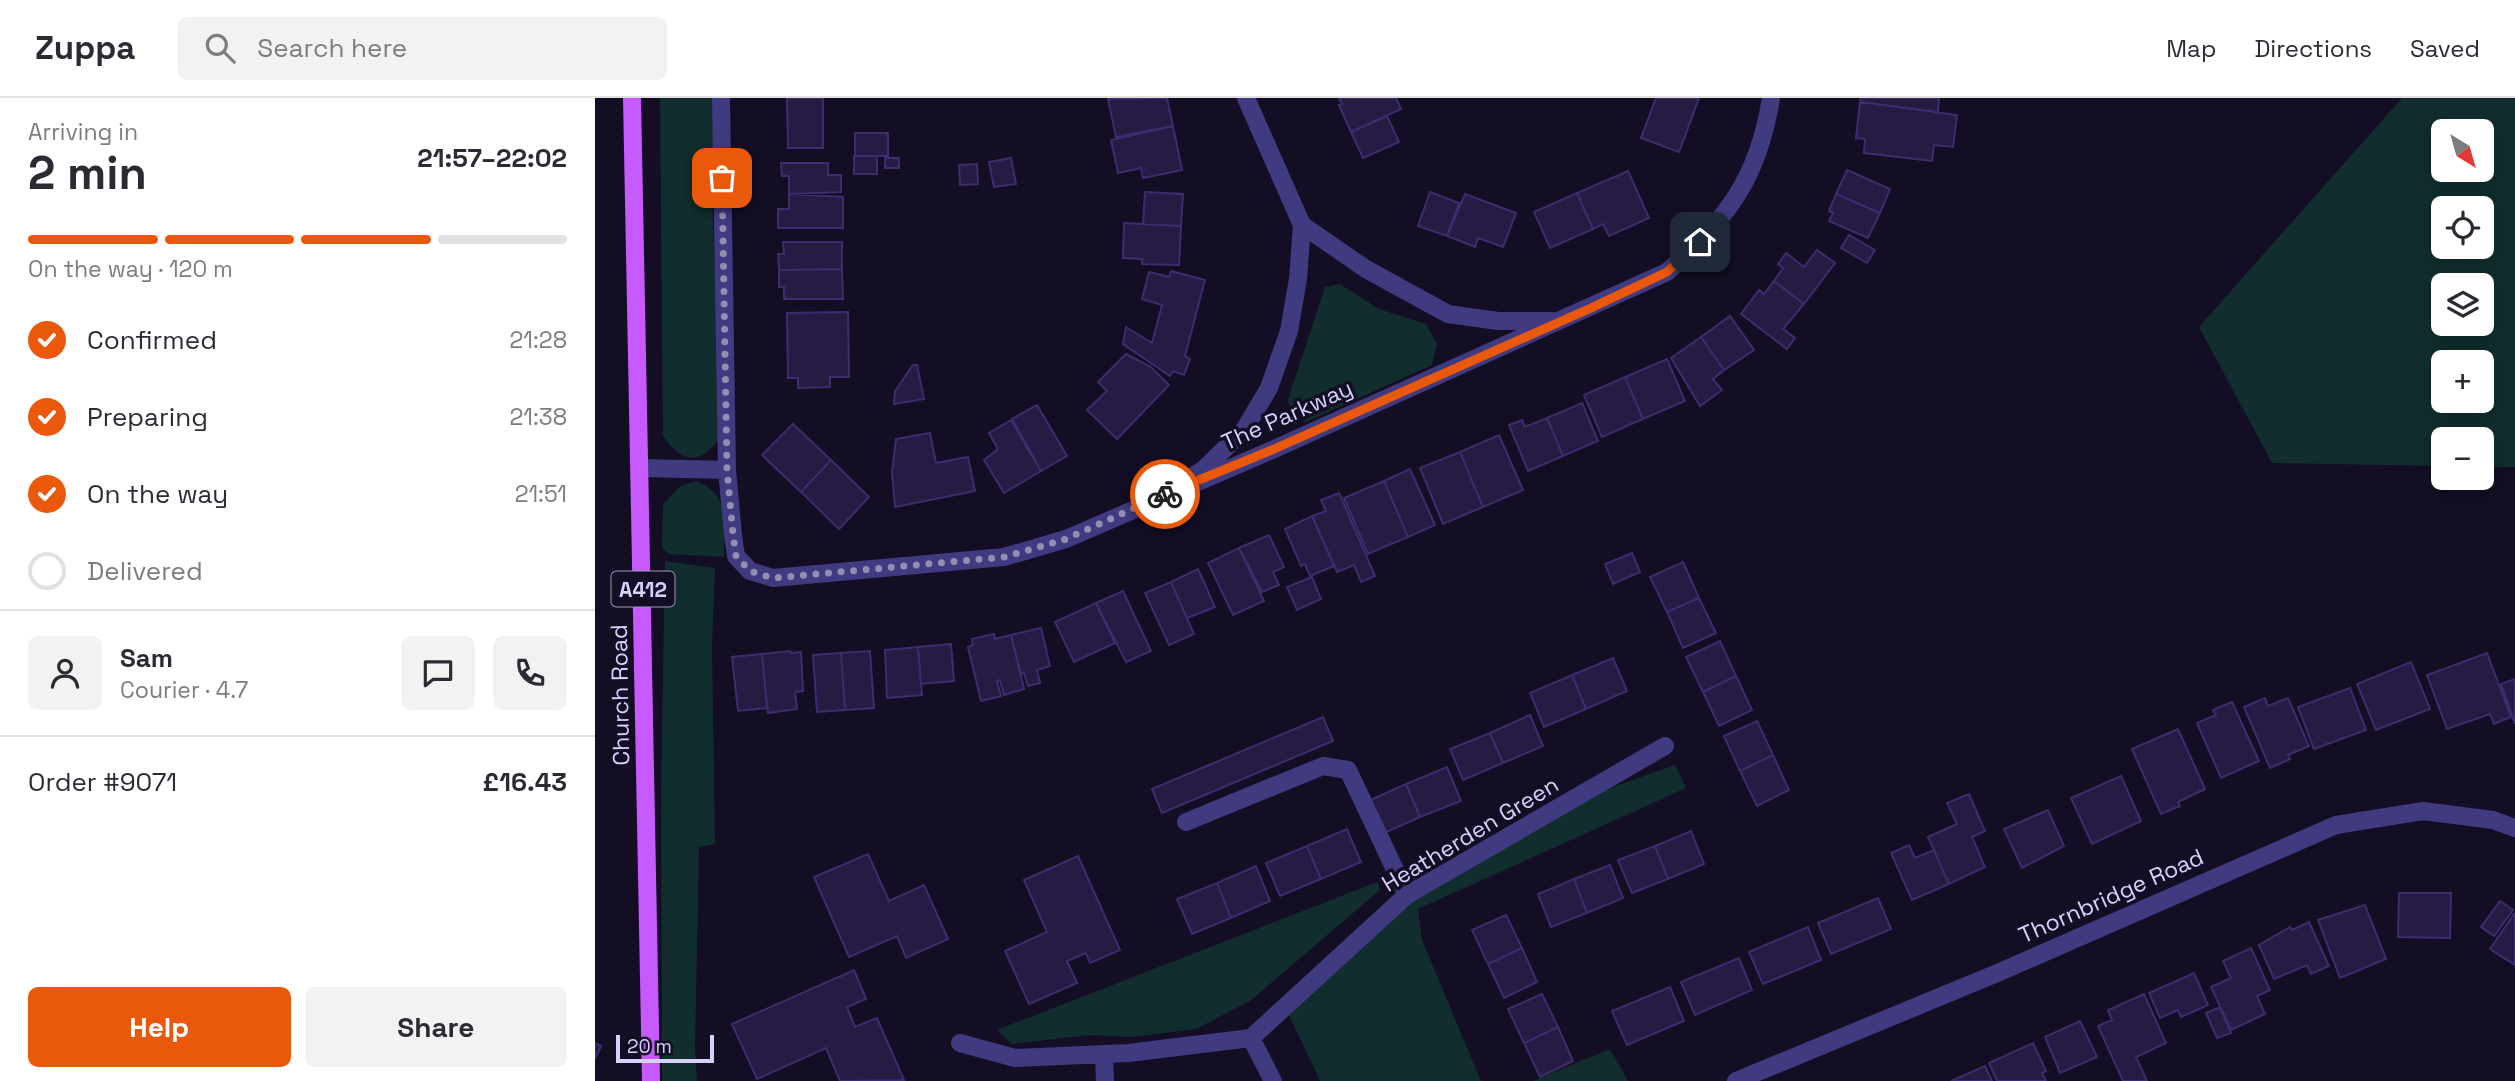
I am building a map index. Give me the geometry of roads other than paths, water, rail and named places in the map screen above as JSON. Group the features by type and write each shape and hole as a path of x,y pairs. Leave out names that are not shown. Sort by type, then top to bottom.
{"main road":[{"name":"Church Road","path":"632,98 651,1081"}],"street":[{"path":"641,468 727,470 721,98"},
{"path":"1153,499 1203,470 1244,430 1269,388 1289,331 1302,225 1246,98"},
{"name":"The Parkway","path":"727,470 736,556 750,571 773,578 1004,557 1066,539 1563,321 1667,272 1700,242 1731,206 1753,170 1771,98"},
{"path":"1302,225 1366,269 1448,314 1498,321 1563,321"},
{"name":"Heatherden Green","path":"1251,1038 1407,895 1665,746"},
{"path":"1186,822 1323,766 1348,770 1407,895"},
{"name":"Thornbridge Road","path":"1736,1081 1995,974 2336,825 2423,811 2493,820 2515,828"},
{"path":"960,1043 1015,1058 1128,1053 1251,1038 1273,1081"},
{"path":"1104,1054 1105,1081"}]}
